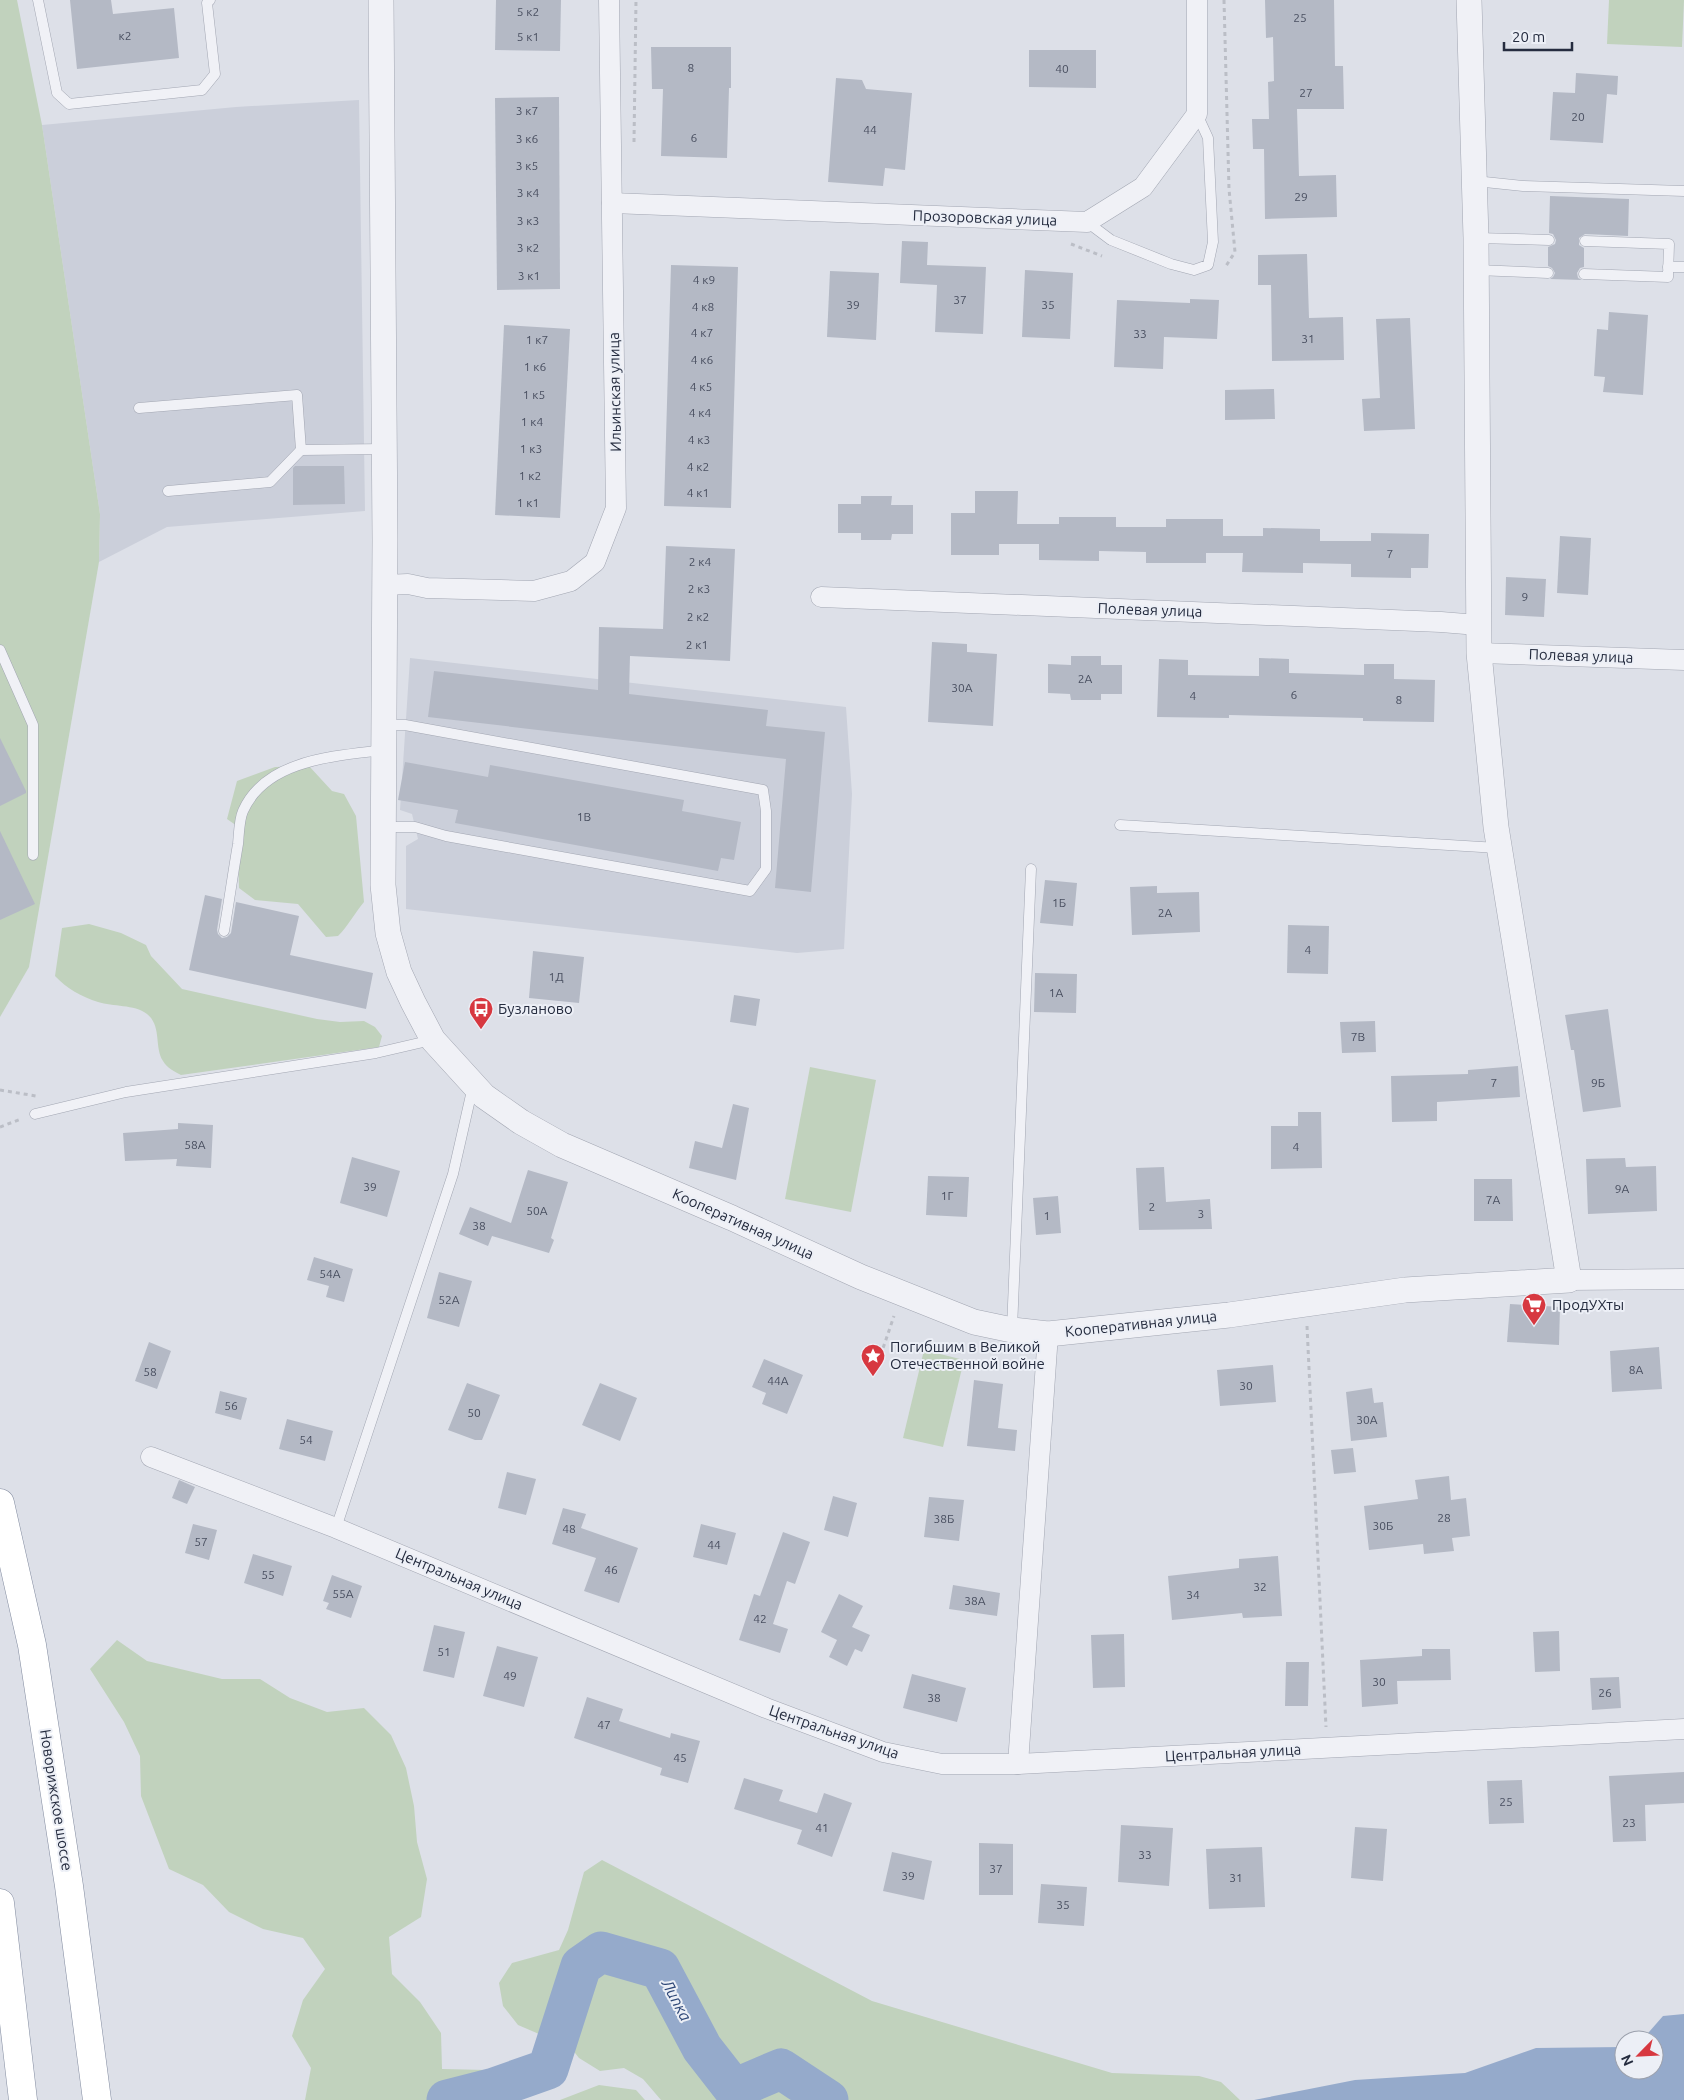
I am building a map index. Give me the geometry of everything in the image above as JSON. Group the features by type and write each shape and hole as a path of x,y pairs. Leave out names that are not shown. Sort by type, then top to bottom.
{"highway":[{"name":"Новорижское шоссе","path":"0,1503 32,1645 69,1886 97,2100"},
{"path":"0,1903 23,2100"}],"street":[{"name":"Кооперативная улица","path":"380,0 385,585 383,885 388,933 399,972 433,1040 484,1096 522,1122 562,1144 732,1218 861,1278 974,1322 1012,1330 1048,1334 1229,1315 1405,1290 1569,1280 1684,1279"},
{"name":"Ильинская улица","path":"385,585 408,584 427,588 534,591 571,581 595,562 616,508 609,0"},
{"path":"1086,222 1143,187 1197,114 1197,0"},
{"path":"1468,0 1476,238 1479,653 1499,848 1569,1280"},
{"name":"Прозоровская улица","path":"612,202 1086,222"},
{"name":"Полевая улица","path":"821,597 1421,621 1478,625"},
{"name":"Полевая улица","path":"1479,653 1684,660"},
{"path":"1018,1764 1048,1334"},
{"name":"Центральная улица","path":"151,1457 336,1528 766,1708 883,1752 942,1764 1018,1764 1684,1729"}],"lane":[{"path":"38,0 57,93 69,104 202,90 215,74 207,3 210,0"},
{"path":"1086,222 1111,240 1171,264 1194,270 1208,265 1213,242 1208,138 1197,114"},
{"path":"1474,181 1523,186 1684,191"},
{"path":"1476,238 1548,240"},
{"path":"1585,241 1669,244 1668,272"},
{"path":"1584,274 1668,272 1684,267"},
{"path":"1476,270 1548,273"},
{"path":"139,408 297,395 301,450"},
{"path":"168,491 270,482 301,450 384,449"},
{"path":"0,650 33,725 33,855"},
{"path":"383,827 415,827 446,836 750,891 766,869 766,811 763,790 405,725 384,725"},
{"path":"224,931 243,811 254,794 276,774 296,766 326,757 384,750"},
{"path":"1120,825 1499,848"},
{"path":"1012,1330 1031,869"},
{"path":"35,1114 126,1092 376,1053 433,1040"},
{"path":"336,1528 453,1174 473,1085"}],"path":[{"path":"634,145 636,0"},
{"path":"1219,270 1226,267 1235,252 1229,189 1224,0"},
{"path":"1069,244 1106,257"},
{"path":"0,1126 35,1114"},
{"path":"878,1363 902,1294"},
{"path":"1306,1304 1327,1748"}],"shaded area":[{"path":"359,100 365,511 167,527 99,562 100,514 42,125 236,107"},
{"path":"410,658 846,707 852,794 844,949 797,953 406,909 406,846 418,839 412,814 400,810"}],"green space":[{"path":"0,0 17,0 42,125 100,514 99,562 29,967 0,1017"},
{"path":"1609,0 1684,0 1682,47 1607,44"},
{"path":"309,766 332,791 344,794 356,816 364,902 338,936 326,937 298,904 255,900 239,888 237,826 227,819 237,781 275,767"},
{"path":"89,924 121,933 146,945 151,956 182,989 317,1019 340,1022 364,1021 375,1027 382,1036 379,1047 181,1075 169,1068 163,1061 160,1055 155,1024 147,1014 130,1007 104,1004 86,998 69,988 55,976 62,928"},
{"path":"810,1067 876,1080 851,1212 785,1199"},
{"path":"924,1350 964,1360 943,1447 903,1438"},
{"path":"117,1640 147,1661 222,1679 260,1679 290,1698 327,1712 364,1708 391,1735 406,1768 414,1806 417,1842 427,1879 421,1917 389,1937 392,1974 420,2002 441,2033 442,2069 487,2070 503,2100 305,2100 311,2068 292,2036 303,2000 325,1969 303,1938 263,1929 229,1912 203,1885 169,1869 141,1796 140,1756 124,1722 90,1669"},
{"path":"602,1860 872,2001 1112,2073 1199,2076 1221,2082 1240,2100 661,2100 643,2079 624,2068 600,2071 579,2058 564,2039 539,2034 518,2025 503,2006 499,1983 512,1963 559,1950 568,1930 584,1872"},
{"path":"599,2085 636,2090 645,2100 560,2100"}],"water":[{"path":"1684,2014 1684,2100 1254,2100 1355,2080 1465,2073 1536,2048 1614,2047 1614,2080 1664,2080 1664,2030 1651,2030 1663,2016"}],"building":[{"path":"70,0 111,0 113,14 174,8 179,58 77,69"},
{"path":"496,0 561,0 560,51 495,50"},
{"path":"1265,0 1334,0 1335,66 1343,66 1344,109 1297,109 1299,176 1336,175 1337,217 1265,219 1264,149 1253,149 1252,119 1269,119 1268,82 1274,81 1273,37 1266,38"},
{"path":"651,47 731,47 727,158 661,156 663,89 652,89"},
{"path":"1029,50 1096,50 1096,88 1029,87"},
{"path":"1576,73 1618,76 1617,95 1607,94 1603,143 1550,140 1553,92 1575,93"},
{"path":"836,78 862,80 866,89 912,93 905,170 885,168 883,186 828,182"},
{"path":"559,97 560,289 497,290 495,98"},
{"path":"1550,196 1629,199 1628,236 1585,234 1579,238 1579,245 1584,248 1584,267 1580,268 1577,273 1578,278 1582,280 1550,279 1555,273 1548,266 1548,247 1555,244 1556,240 1553,234 1549,233"},
{"path":"902,241 928,242 927,265 986,267 983,334 935,332 937,285 900,283"},
{"path":"1307,254 1309,318 1343,317 1344,360 1272,361 1271,285 1258,285 1258,255"},
{"path":"671,265 738,267 731,508 664,506"},
{"path":"1025,270 1073,273 1070,339 1022,337"},
{"path":"830,271 879,273 876,340 827,337"},
{"path":"1190,299 1219,300 1217,339 1164,337 1163,369 1114,367 1117,300 1190,303"},
{"path":"1609,312 1648,315 1643,395 1603,392 1605,377 1594,376 1597,329 1608,330"},
{"path":"1410,318 1415,429 1364,431 1362,399 1380,398 1376,319"},
{"path":"504,325 570,329 560,518 495,515"},
{"path":"1274,389 1275,419 1225,420 1225,390"},
{"path":"295,466 344,466 345,504 293,505 293,468"},
{"path":"975,491 1018,491 1017,524 1059,524 1059,517 1116,517 1116,527 1166,527 1166,519 1223,519 1223,536 1263,536 1263,528 1320,529 1320,541 1371,541 1371,533 1429,534 1428,568 1411,568 1411,578 1351,577 1351,564 1303,563 1303,573 1242,572 1243,553 1206,553 1206,563 1146,563 1146,552 1099,551 1099,561 1039,560 1039,544 999,544 999,555 951,555 951,513 975,513"},
{"path":"861,496 892,496 891,505 913,505 913,534 892,534 891,540 861,540 861,533 838,533 838,504 861,504"},
{"path":"1560,536 1591,538 1588,595 1557,593"},
{"path":"666,546 735,549 730,661 630,656 629,694 768,710 766,726 825,732 811,892 775,888 786,759 428,717 434,671 598,690 599,627 663,629"},
{"path":"1506,577 1546,579 1544,617 1505,615"},
{"path":"932,642 967,644 967,652 997,654 993,726 928,722"},
{"path":"1071,656 1101,656 1101,665 1122,665 1122,694 1101,694 1101,700 1071,700 1070,694 1048,693 1048,664 1071,665"},
{"path":"1259,658 1289,659 1289,673 1364,675 1364,664 1394,664 1394,679 1435,680 1434,722 1363,721 1363,718 1229,715 1229,718 1157,717 1159,659 1188,660 1188,675 1259,676"},
{"path":"0,738 26,793 0,806"},
{"path":"405,762 488,777 490,765 684,800 682,811 741,822 734,860 721,858 718,871 455,823 458,810 398,800"},
{"path":"0,831 35,904 0,920"},
{"path":"1045,880 1077,883 1073,926 1040,923"},
{"path":"1157,886 1157,893 1199,892 1200,932 1132,935 1130,887"},
{"path":"205,895 222,899 217,930 222,938 227,937 231,933 236,902 299,916 290,955 373,973 366,1009 189,970"},
{"path":"1288,925 1329,926 1328,974 1287,973"},
{"path":"533,951 584,957 579,1003 529,998"},
{"path":"1035,973 1077,974 1076,1013 1034,1012"},
{"path":"734,995 760,999 756,1026 730,1022"},
{"path":"1608,1009 1621,1107 1583,1112 1574,1050 1571,1050 1565,1015"},
{"path":"1375,1021 1376,1052 1342,1053 1340,1022"},
{"path":"1518,1066 1520,1097 1437,1102 1437,1121 1392,1122 1391,1076 1468,1074 1468,1070"},
{"path":"733,1104 749,1108 736,1180 689,1168 695,1141 722,1148"},
{"path":"1298,1112 1321,1112 1322,1168 1271,1169 1271,1126 1298,1126"},
{"path":"178,1123 213,1125 211,1168 176,1166 177,1159 125,1161 123,1133 178,1129"},
{"path":"352,1157 400,1171 387,1217 340,1203"},
{"path":"1625,1158 1626,1167 1656,1166 1657,1211 1588,1214 1586,1159"},
{"path":"1164,1167 1166,1202 1210,1199 1212,1229 1139,1230 1136,1168"},
{"path":"528,1170 568,1182 551,1238 554,1240 549,1253 492,1236 488,1246 459,1234 470,1207 511,1223"},
{"path":"928,1176 969,1177 967,1217 926,1215"},
{"path":"1474,1179 1512,1179 1513,1221 1474,1221"},
{"path":"1058,1196 1061,1233 1036,1235 1033,1198"},
{"path":"314,1257 353,1269 344,1302 326,1297 329,1286 307,1280"},
{"path":"439,1272 472,1281 459,1327 427,1318"},
{"path":"1510,1304 1560,1307 1559,1345 1507,1342"},
{"path":"149,1342 171,1351 157,1389 135,1381"},
{"path":"1659,1347 1662,1389 1612,1392 1610,1351"},
{"path":"764,1359 803,1375 787,1414 762,1404 766,1393 752,1387"},
{"path":"1273,1365 1276,1402 1220,1406 1217,1370"},
{"path":"974,1380 1003,1384 998,1428 1017,1430 1015,1451 967,1446"},
{"path":"467,1383 500,1395 482,1440 475,1440 448,1430"},
{"path":"600,1383 637,1398 620,1441 582,1425"},
{"path":"1372,1388 1374,1403 1383,1402 1387,1437 1351,1441 1346,1392"},
{"path":"220,1391 247,1398 241,1420 215,1413"},
{"path":"287,1419 333,1431 325,1461 279,1449"},
{"path":"1353,1448 1356,1472 1334,1474 1331,1450"},
{"path":"507,1472 536,1479 526,1515 498,1508"},
{"path":"1449,1476 1451,1500 1466,1498 1470,1536 1452,1538 1454,1551 1424,1554 1423,1544 1369,1550 1364,1506 1418,1499 1415,1480"},
{"path":"179,1480 195,1487 187,1504 172,1498"},
{"path":"833,1496 857,1503 848,1537 824,1530"},
{"path":"929,1497 964,1500 959,1541 924,1537"},
{"path":"563,1508 586,1514 581,1528 638,1548 619,1603 584,1591 596,1558 552,1544"},
{"path":"193,1524 217,1530 209,1560 185,1553"},
{"path":"701,1524 736,1533 727,1565 693,1557"},
{"path":"783,1532 810,1542 795,1584 787,1581 773,1624 788,1629 780,1653 739,1640 754,1594 760,1596"},
{"path":"253,1554 292,1566 283,1596 244,1583"},
{"path":"1278,1556 1282,1616 1243,1618 1242,1613 1172,1620 1168,1576 1239,1568 1239,1559"},
{"path":"332,1575 362,1586 351,1618 326,1609 329,1603 323,1601"},
{"path":"953,1585 1000,1593 997,1616 949,1609"},
{"path":"839,1594 863,1606 852,1627 870,1635 862,1652 855,1649 847,1666 829,1657 837,1640 821,1632"},
{"path":"434,1625 465,1632 454,1678 423,1671"},
{"path":"1559,1631 1560,1671 1535,1672 1533,1632"},
{"path":"1124,1634 1125,1687 1093,1688 1091,1635"},
{"path":"497,1646 538,1657 524,1707 483,1696"},
{"path":"1422,1649 1450,1649 1451,1680 1397,1681 1398,1704 1362,1707 1360,1660 1422,1656"},
{"path":"1286,1662 1309,1662 1308,1706 1285,1706"},
{"path":"912,1674 966,1688 957,1722 903,1708"},
{"path":"1619,1677 1621,1708 1592,1710 1590,1678"},
{"path":"587,1697 623,1709 619,1721 670,1738 671,1733 700,1741 688,1783 660,1775 662,1768 574,1738"},
{"path":"1684,1772 1684,1803 1645,1805 1646,1841 1613,1842 1609,1776"},
{"path":"744,1778 783,1790 779,1801 817,1813 824,1793 852,1803 832,1857 797,1844 802,1830 734,1809"},
{"path":"1522,1780 1524,1823 1489,1824 1487,1781"},
{"path":"1121,1825 1173,1828 1169,1886 1118,1882"},
{"path":"1355,1827 1387,1829 1383,1881 1351,1878"},
{"path":"979,1843 1013,1844 1013,1895 979,1895"},
{"path":"1262,1847 1265,1907 1209,1909 1206,1849"},
{"path":"892,1852 932,1861 924,1900 883,1891"},
{"path":"1041,1884 1087,1887 1084,1926 1038,1923"}],"waterway":[{"name":"Липка","path":"447,2100 494,2088 548,2069 581,1966 601,1952 660,1969 702,2048 734,2089 781,2069 828,2100"}],"place":[{"name":"Бузланово","path":"481,1030"},
{"name":"ПродУХты","path":"1534,1326"},
{"name":"Погибшим в Великой Отечественной войне","path":"873,1377"}]}
